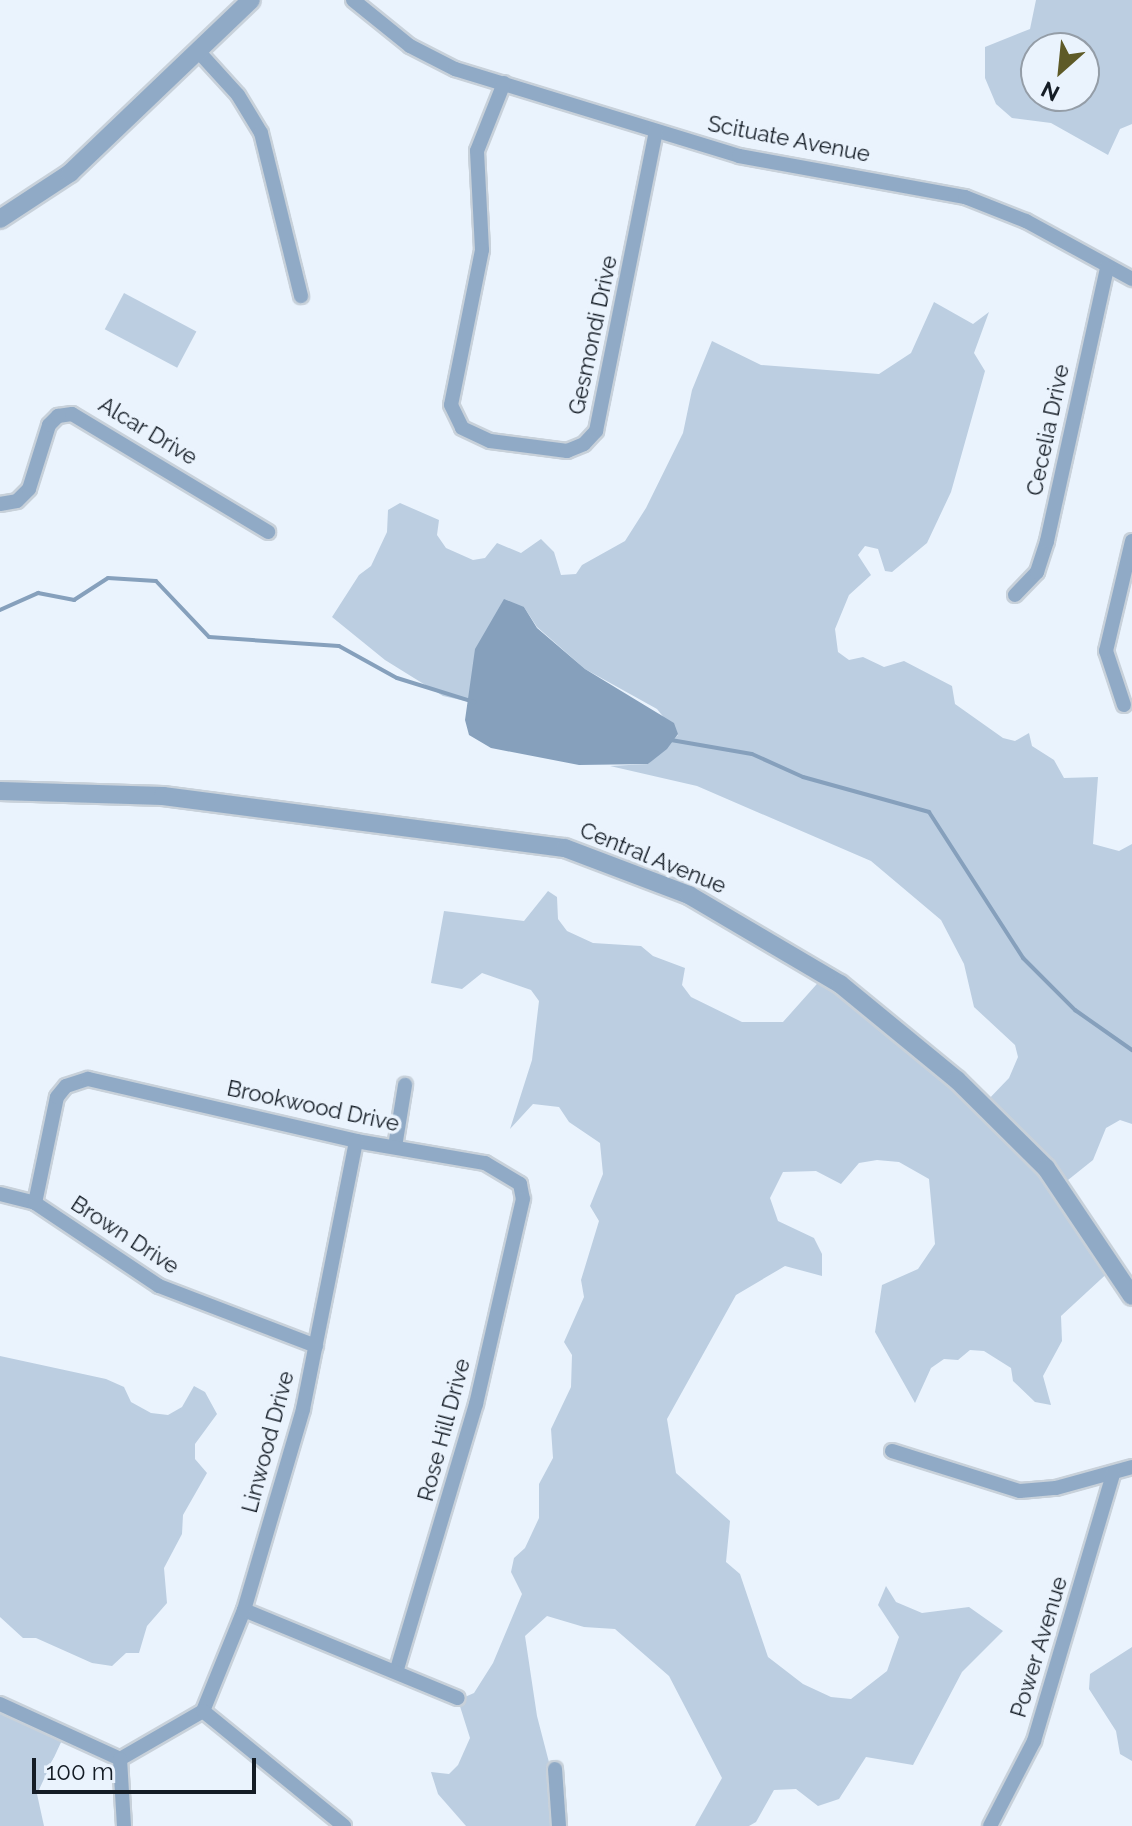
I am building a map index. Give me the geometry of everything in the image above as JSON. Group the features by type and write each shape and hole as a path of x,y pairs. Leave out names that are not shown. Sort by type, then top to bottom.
{"street":[{"path":"0,219 70,173 251,0"},
{"name":"Scituate Avenue","path":"353,0 432,58 739,156 965,197 1026,221 1132,279"},
{"path":"198,51 238,95 261,133 301,296"},
{"name":"Gesmondi Drive","path":"504,83 477,151 482,250 451,405 462,428 490,441 567,451 584,444 596,431 656,132"},
{"name":"Cecelia Drive","path":"1015,595 1037,572 1047,541 1107,267"},
{"name":"Alcar Drive","path":"0,504 17,501 29,489 49,425 58,416 72,414 268,532"},
{"path":"1124,705 1106,664 1106,651 1132,541"},
{"name":"Central Avenue","path":"0,791 177,797 565,848 689,895 840,984 957,1080 1046,1168 1132,1296"},
{"name":"Brookwood Drive","path":"35,1203 57,1097 76,1082 111,1082 356,1141 501,1170 520,1184 523,1199"},
{"path":"395,1147 405,1085"},
{"name":"Linwood Drive","path":"203,1711 244,1610 303,1409 352,1179 356,1141"},
{"name":"Brown Drive","path":"0,1194 35,1203 159,1286 316,1346"},
{"name":"Rose Hill Drive","path":"397,1669 476,1404 523,1199"},
{"path":"892,1451 1020,1491 1113,1474 1132,1467"},
{"name":"Power Avenue","path":"990,1826 1034,1741 1113,1474"},
{"path":"244,1610 397,1669 458,1698"},
{"path":"0,1704 120,1759"},
{"path":"120,1759 203,1711 344,1826"},
{"path":"120,1759 124,1826"},
{"path":"555,1769 559,1826"}],"shaded area":[{"path":"1036,0 1132,0 1132,124 1120,129 1108,155 1051,123 1012,118 996,104 985,78 985,47 1020,33 1020,112 1100,112 1100,32 1022,32 1030,29"},
{"path":"124,293 196,331 177,368 105,329"},
{"path":"934,302 973,324 989,312 974,353 985,371 951,492 927,543 892,572 885,571 878,549 865,546 858,555 871,575 849,595 835,629 838,652 849,660 863,657 884,667 904,661 952,686 955,704 1003,738 1015,741 1029,733 1032,746 1054,760 1064,778 1098,777 1093,844 1119,851 1132,844 1132,1124 1120,1120 1106,1128 1093,1160 1063,1184 1113,1268 1061,1316 1062,1341 1043,1376 1051,1405 1035,1402 1013,1381 1011,1368 984,1351 970,1350 958,1360 944,1359 931,1368 915,1403 875,1332 882,1285 918,1269 935,1244 929,1179 899,1162 877,1160 859,1163 841,1184 816,1171 783,1172 770,1198 778,1221 814,1238 822,1254 822,1276 785,1266 736,1295 667,1419 676,1473 730,1521 726,1562 740,1574 768,1657 803,1684 831,1697 851,1699 887,1671 899,1637 878,1605 886,1586 896,1602 922,1613 969,1607 1003,1631 962,1672 913,1765 866,1757 839,1799 818,1806 796,1789 774,1790 756,1822 749,1826 695,1826 722,1778 669,1676 615,1629 584,1627 547,1616 525,1636 537,1716 559,1801 558,1826 466,1826 438,1794 431,1772 449,1774 458,1765 470,1738 458,1700 474,1693 493,1663 522,1594 511,1572 514,1558 525,1548 539,1518 539,1484 553,1458 551,1429 571,1387 572,1355 564,1342 584,1297 581,1280 599,1221 590,1206 603,1174 600,1143 569,1122 559,1107 533,1104 510,1129 532,1060 539,1001 531,990 482,973 462,989 431,983 444,911 524,921 548,891 557,897 558,919 567,931 593,943 641,946 653,956 685,968 682,985 691,997 742,1022 783,1022 824,976 985,1103 1009,1078 1018,1057 1015,1045 974,1007 964,964 941,920 871,861 697,786 610,766 648,764 678,735 657,709 585,669 537,627 524,607 470,702 443,696 385,660 332,617 359,575 371,566 387,532 388,510 400,503 439,520 437,535 446,548 473,560 485,558 497,543 521,553 541,539 554,552 561,575 576,574 582,565 625,541 646,508 683,433 692,390 712,341 761,365 879,374 911,353"},
{"path":"504,599 524,607 537,628 585,669 674,723 678,734 667,749 648,764 579,765 491,748 469,735 465,720 475,649"},
{"path":"0,1356 106,1379 124,1387 131,1402 151,1413 168,1415 182,1407 194,1386 205,1392 217,1414 195,1444 195,1459 207,1473 183,1515 182,1534 164,1568 167,1603 147,1626 139,1653 126,1653 112,1666 92,1663 36,1638 23,1638 0,1617"},
{"path":"1132,1647 1132,1761 1120,1754 1116,1731 1089,1689 1090,1674"},
{"path":"0,1705 63,1738 37,1794 44,1826 0,1826"}],"waterway":[{"path":"0,610 38,593 74,600 108,578 156,581 209,637 339,646 397,678 474,702"},
{"path":"671,740 752,754 803,777 929,812 1023,958 1075,1010 1132,1050"}]}
